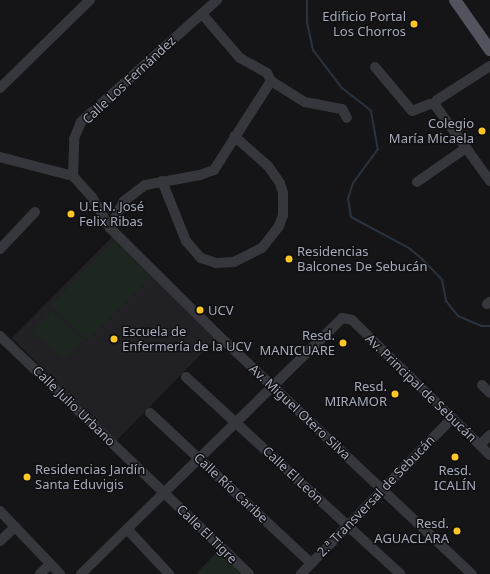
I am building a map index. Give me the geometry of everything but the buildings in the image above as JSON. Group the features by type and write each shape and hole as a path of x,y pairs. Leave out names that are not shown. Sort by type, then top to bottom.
{"main road":[{"path":"455,0 490,50"}],"street":[{"path":"0,88 90,0"},
{"name":"Calle Los Fernández","path":"73,176 74,139 81,122 217,0"},
{"path":"202,14 240,58 267,73 271,81 305,102 342,109 347,118"},
{"path":"435,105 437,100 490,66"},
{"path":"375,67 412,111 430,104 435,105 490,181"},
{"path":"110,228 116,214 133,192 145,185 200,175 214,170 234,136 271,81"},
{"path":"162,181 186,241 201,258 216,263 234,262 262,248 279,226 283,215 283,193 280,183 268,166 234,136"},
{"path":"418,182 466,148"},
{"path":"0,157 73,176"},
{"name":"Av. Miguel Otero Silva","path":"73,176 92,197 110,228 271,386 384,490 472,574"},
{"path":"0,249 35,212"},
{"name":"Av. Principal de Sebucán","path":"271,386 336,321 342,318 352,320 490,455"},
{"name":"Calle Julio Urbano","path":"0,336 164,494"},
{"name":"Calle El Leòn","path":"186,377 400,574"},
{"path":"482,385 490,393"},
{"path":"81,574 128,530 271,386"},
{"name":"Calle Río Caribe","path":"150,413 311,563"},
{"name":"2.ª Transversal de Sebucán","path":"301,574 349,527 452,418"},
{"path":"480,446 490,436"},
{"name":"Calle El Tigre","path":"164,494 249,574"},
{"path":"0,511 60,574"},
{"path":"0,540 15,527"},
{"path":"128,530 169,574"},
{"path":"40,574 50,564"}],"shaded area":[{"name":"Escuela de Enfermería de la UCV","path":"112,237 216,339 116,441 12,338"},
{"path":"113,241 150,277 87,340 51,305"},
{"path":"52,311 83,340 64,360 32,331"},
{"path":"222,547 249,574 196,574"}],"waterway":[{"path":"307,0 307,22 313,50 342,88 371,111 378,149 353,183 348,198 351,217 409,248 422,259 442,280 446,301 458,316 481,326 490,326"}],"place":[{"name":"Edificio Portal Los Chorros","path":"414,24"},
{"name":"Colegio María Micaela","path":"482,131"},
{"name":"U.E.N. José Felix Ribas","path":"71,214"},
{"name":"Residencias Balcones De Sebucán","path":"289,259"},
{"name":"UCV","path":"200,310"},
{"name":"Escuela de Enfermería de la UCV","path":"114,339"},
{"name":"Resd. MANICUARE","path":"343,343"},
{"name":"Resd. MIRAMOR","path":"395,394"},
{"name":"Resd. ICALÍN","path":"455,457"},
{"name":"Residencias Jardín Santa Eduvigis","path":"27,477"},
{"name":"Resd. AGUACLARA","path":"457,531"}]}
